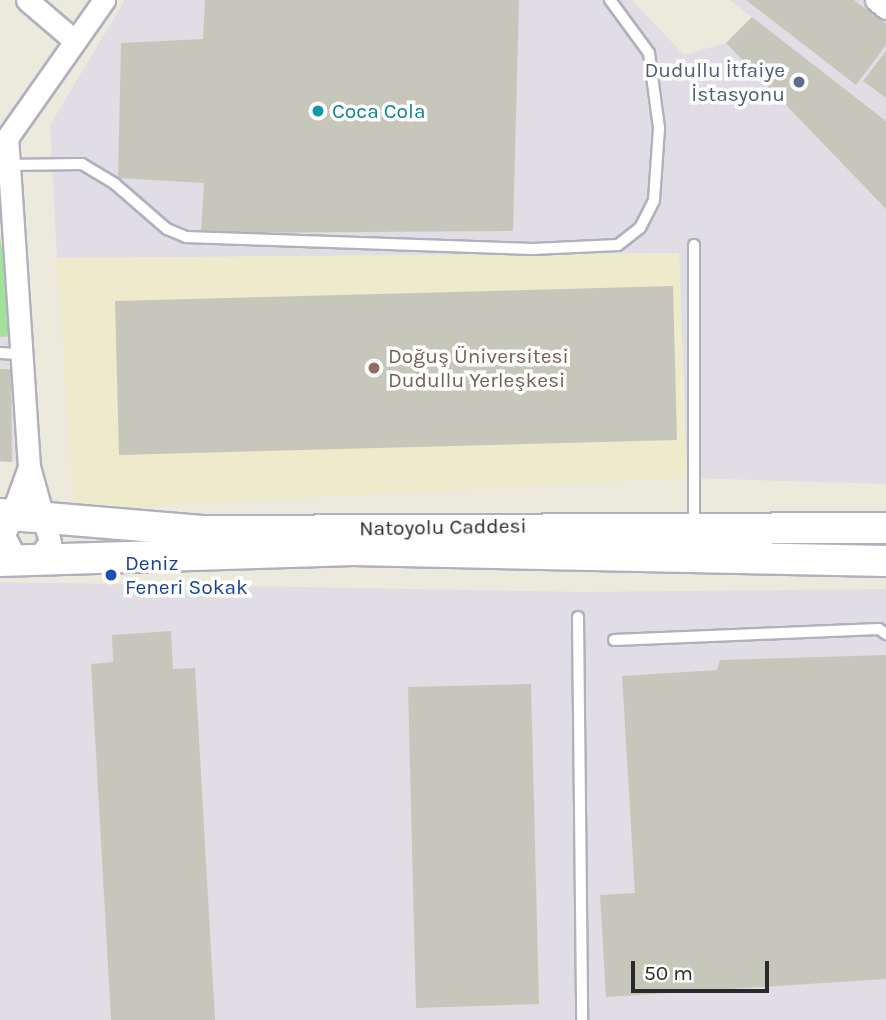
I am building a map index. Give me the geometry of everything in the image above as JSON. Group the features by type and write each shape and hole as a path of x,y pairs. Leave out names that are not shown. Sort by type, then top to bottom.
{"main road":[{"name":"Natoyolu Caddesi","path":"4,514 201,531 694,526 886,528"},
{"name":"Natoyolu Caddesi","path":"17,562 353,550 886,561"}],"street":[{"path":"27,0 75,41"},
{"path":"29,467 4,514 5,546 17,562 50,542 46,517 29,467 9,354 4,158 7,122 75,41 104,0"},
{"path":"876,0 886,8"}],"lane":[{"path":"4,158 82,164 115,184 167,229 186,237 533,248 618,246 640,228 654,200 659,128 649,53 610,0"},
{"path":"694,246 694,526"},
{"path":"578,617 582,1020"},
{"path":"614,640 879,629 886,634"}],"shaded area":[{"path":"125,0 632,0 684,55 726,43 886,209 886,484 687,478 679,253 57,258 50,125"},
{"path":"729,0 886,0 886,121 752,17"},
{"name":"Doğuş Üniversitesi Dudullu Yerleşkesi","path":"679,253 687,478 74,510 57,258"},
{"path":"18,336 23,461 0,462 0,337"},
{"path":"0,582 585,592 886,589 886,1020 0,1020"}],"green space":[{"path":"0,237 18,336 0,337"}],"building":[{"name":"Coca Cola","path":"205,0 519,0 513,231 201,233 204,183 118,178 121,43 203,39"},
{"path":"746,0 854,0 886,24 886,45 856,85"},
{"name":"Dudullu İtfaiye İstasyonu","path":"752,17 886,121 886,209 726,43"},
{"path":"886,51 886,98 863,81"},
{"path":"673,286 677,440 119,455 115,301"},
{"path":"0,369 11,369 12,462 0,461"},
{"path":"171,631 173,669 195,668 215,1020 111,1020 91,664 113,662 112,635"},
{"path":"886,655 886,979 606,997 600,895 635,893 622,676 717,670 720,660"},
{"path":"531,684 539,1004 416,1008 408,687"}],"place":[{"name":"Dudullu İtfaiye İstasyonu","path":"799,82"},
{"name":"Coca Cola","path":"318,111"},
{"name":"Doğuş Üniversitesi Dudullu Yerleşkesi","path":"374,368"},
{"name":"Deniz Feneri Sokak","path":"111,575"}]}
